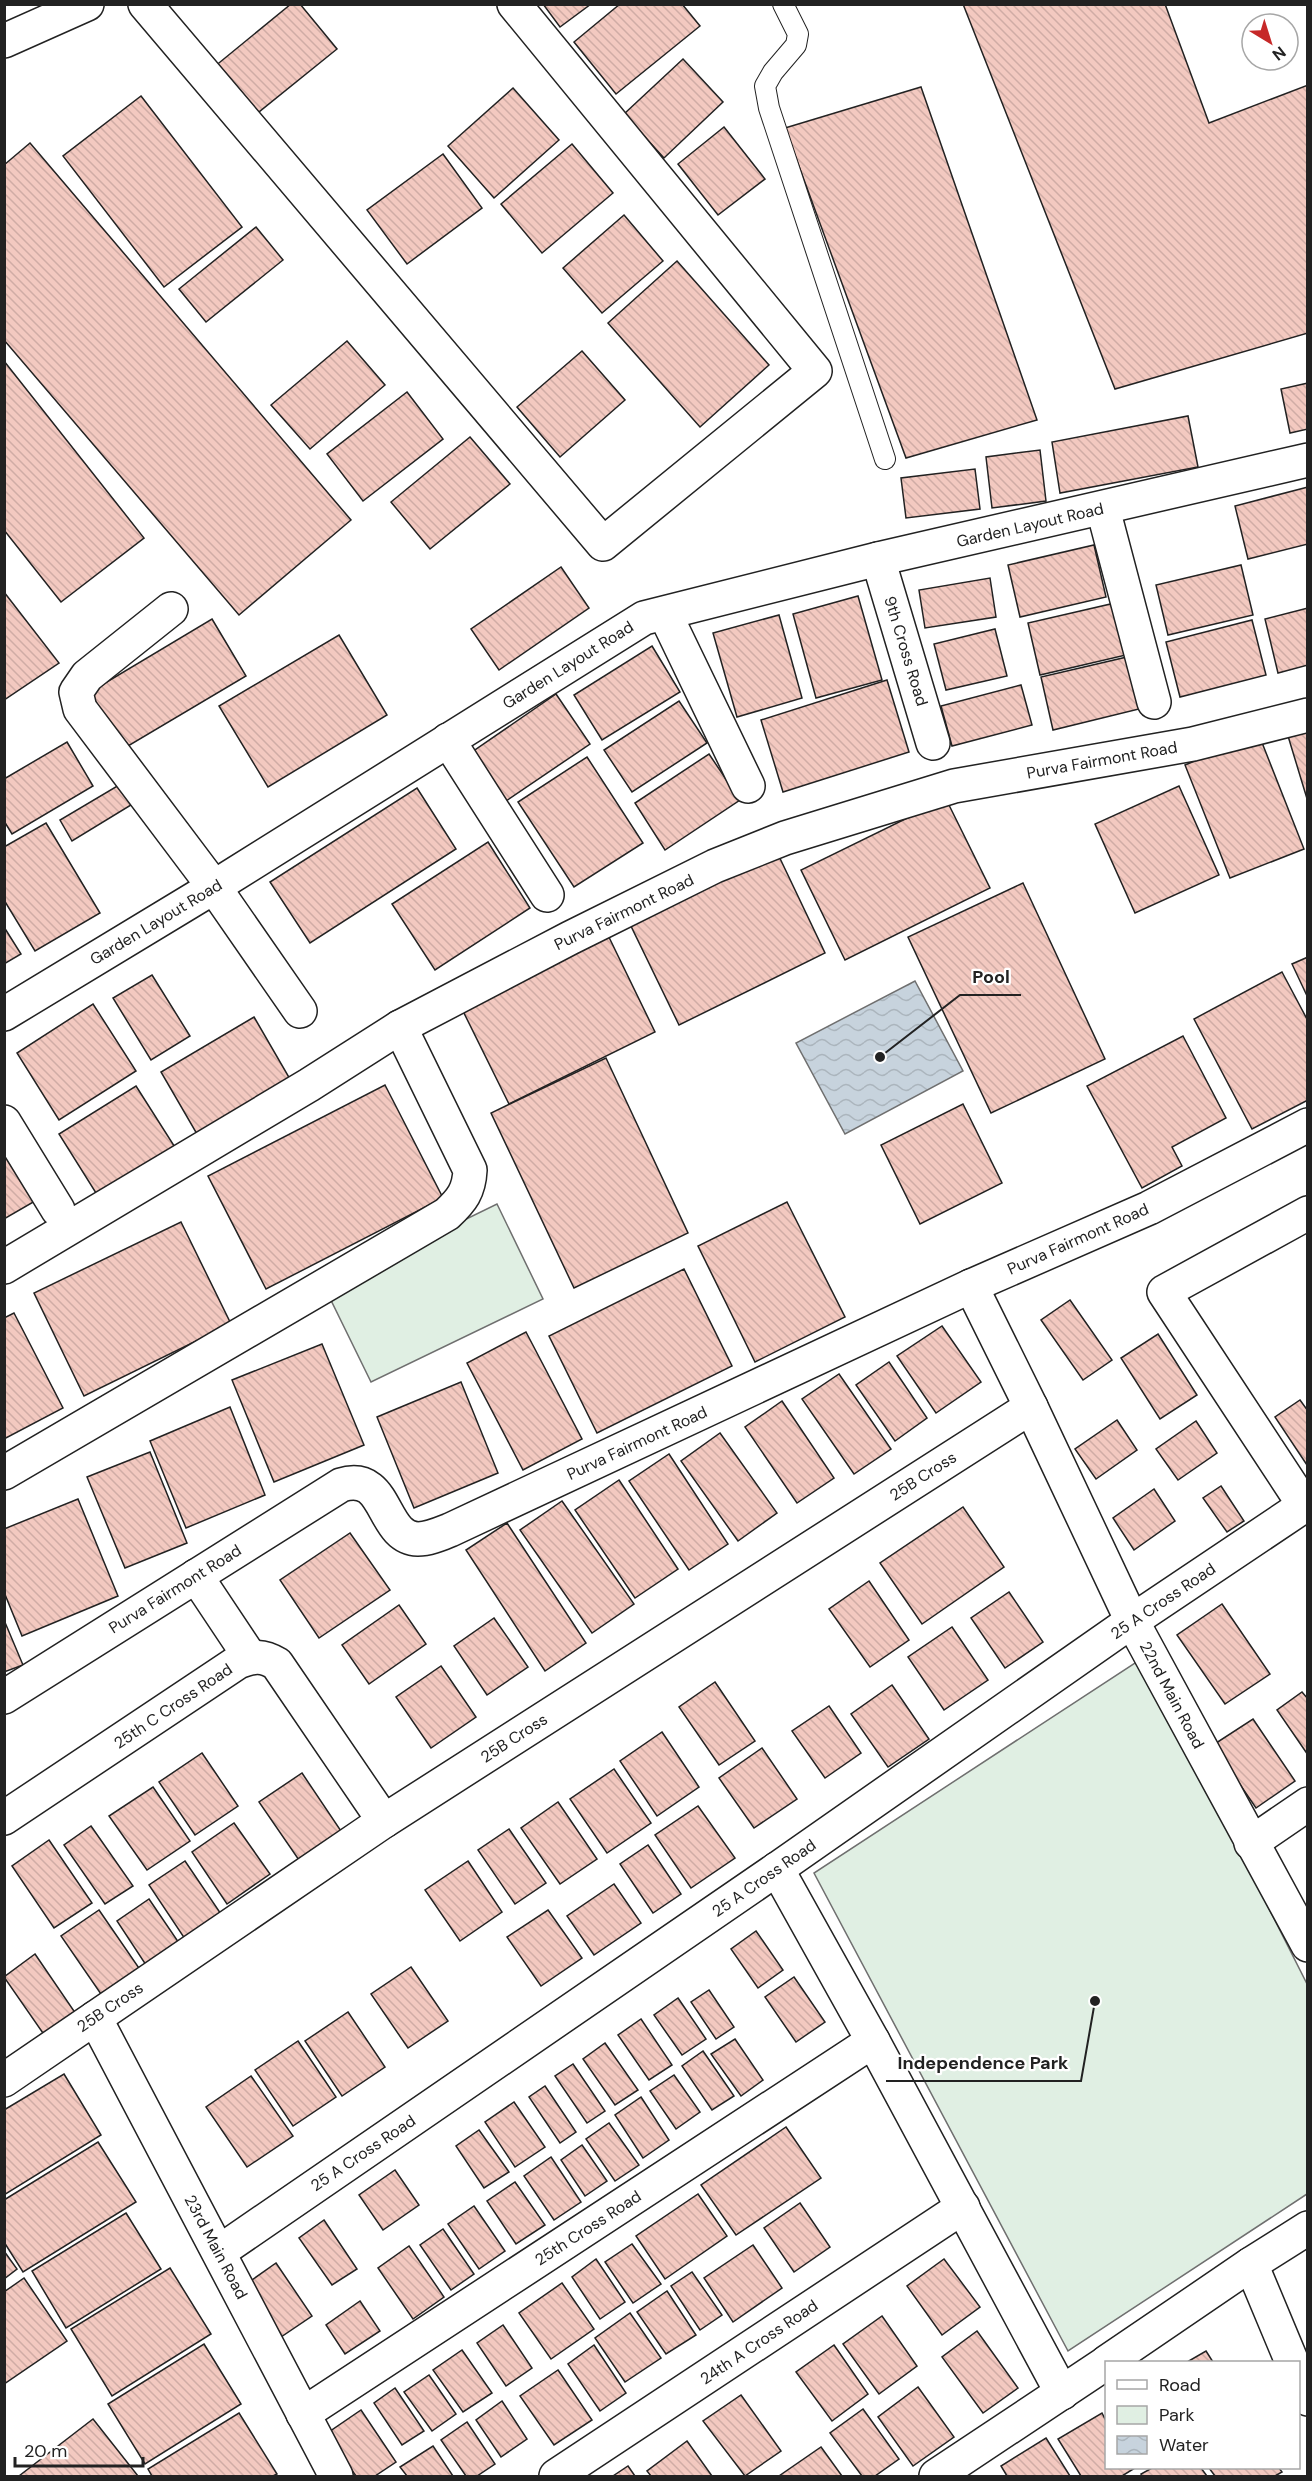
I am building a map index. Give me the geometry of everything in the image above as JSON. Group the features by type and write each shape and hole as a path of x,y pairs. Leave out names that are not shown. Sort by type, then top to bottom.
{"street":[{"path":"4,40 87,4"},
{"path":"145,4 603,544 815,371 514,4"},
{"name":"Garden Layout Road","path":"4,1014 214,887 644,618 879,559 1308,460"},
{"path":"1103,509 1154,702"},
{"name":"9th Cross Road","path":"879,559 933,743"},
{"path":"171,609 87,676 76,692 80,709 214,887 300,1011"},
{"path":"665,614 748,786"},
{"name":"Purva Fairmont Road","path":"4,1267 400,1028 591,928 716,866 785,838 954,786 1193,744 1308,715"},
{"path":"448,740 547,895"},
{"path":"4,1473 447,1214 461,1201 469,1188 470,1170 400,1028"},
{"path":"4,1122 58,1210"},
{"name":"Purva Fairmont Road","path":"4,1697 331,1490 348,1483 363,1484 372,1488 400,1532 416,1539 431,1537 450,1530 971,1286 1149,1208 1308,1125"},
{"path":"1306,1504 1164,1292 1308,1213"},
{"name":"22nd Main Road","path":"971,1286 1132,1621 1308,1945"},
{"name":"25B Cross","path":"4,2080 384,1821 1031,1407"},
{"name":"25 A Cross Road","path":"219,2252 777,1869 1132,1621 1306,1504"},
{"path":"196,1575 250,1657"},
{"name":"25th C Cross Road","path":"4,1818 238,1662 250,1657 266,1656 277,1664 384,1821"},
{"path":"1251,1843 1308,1804"},
{"path":"777,1869 963,2207 1062,2393"},
{"name":"23rd Main Road","path":"95,2018 336,2476"},
{"name":"25th Cross Road","path":"303,2414 873,2042"},
{"name":"24th A Cross Road","path":"556,2476 963,2207"},
{"path":"1110,2361 1251,2264 1308,2228"},
{"path":"1251,2264 1292,2361"},
{"path":"936,2476 1105,2364"},
{"path":"1300,2380 1308,2399"}],"lane":[{"path":"783,4 798,34 796,45 765,86 769,108 885,459"}],"green space":[{"path":"497,1204 543,1299 371,1382 325,1288"},
{"path":"1138,1661 1237,1845 1307,1984 1307,2194 1068,2351 814,1873"}],"water":[{"path":"915,981 963,1071 845,1134 796,1043"}],"building":[{"path":"291,4 300,4 337,49 254,116 214,67"},
{"path":"543,4 591,4 560,27"},
{"path":"620,4 682,4 700,26 616,94 574,42"},
{"path":"963,4 1165,4 1209,123 1308,85 1308,333 1115,389"},
{"path":"683,59 723,102 664,158 624,114"},
{"path":"921,87 1037,420 906,458 785,128"},
{"path":"513,88 559,140 494,198 448,146"},
{"path":"141,96 242,227 164,287 63,156"},
{"path":"724,127 765,179 718,215 678,164"},
{"path":"30,143 351,520 239,615 4,340 4,165"},
{"path":"572,144 613,193 542,253 501,204"},
{"path":"443,154 482,208 407,264 367,210"},
{"path":"624,215 663,261 602,313 563,268"},
{"path":"256,227 283,260 206,322 179,289"},
{"path":"677,261 769,365 700,427 608,323"},
{"path":"347,341 385,385 310,449 271,405"},
{"path":"582,351 625,400 560,457 517,407"},
{"path":"4,361 144,538 61,602 4,530"},
{"path":"1308,383 1308,429 1290,433 1281,389"},
{"path":"407,392 443,439 363,501 327,454"},
{"path":"1188,416 1198,467 1060,493 1052,442"},
{"path":"470,437 510,484 430,549 391,502"},
{"path":"1040,450 1046,501 992,508 986,457"},
{"path":"975,469 980,509 906,518 901,478"},
{"path":"1308,487 1308,544 1248,559 1235,506"},
{"path":"1094,545 1106,597 1020,617 1008,565"},
{"path":"1241,565 1253,615 1168,635 1156,585"},
{"path":"561,567 589,608 499,670 471,629"},
{"path":"990,578 996,617 925,628 919,590"},
{"path":"4,592 59,663 4,700"},
{"path":"858,596 882,680 816,698 793,614"},
{"path":"1115,603 1126,655 1040,675 1028,623"},
{"path":"1308,608 1308,665 1278,673 1265,619"},
{"path":"779,615 802,698 737,717 713,633"},
{"path":"212,619 246,676 123,749 90,692"},
{"path":"1252,620 1266,675 1180,697 1166,642"},
{"path":"995,629 1007,676 946,690 934,644"},
{"path":"339,635 387,715 268,787 219,706"},
{"path":"652,646 680,692 602,740 574,695"},
{"path":"1127,657 1139,709 1053,730 1041,677"},
{"path":"887,680 909,752 783,792 761,720"},
{"path":"1021,685 1032,725 952,746 941,706"},
{"path":"556,694 590,744 506,801 472,752"},
{"path":"679,701 707,743 632,792 604,750"},
{"path":"1308,730 1308,802 1288,736"},
{"path":"1259,735 1304,849 1230,878 1185,765"},
{"path":"67,742 93,786 12,834 4,821 4,779"},
{"path":"709,754 740,800 665,850 635,803"},
{"path":"587,757 643,843 574,887 518,802"},
{"path":"119,785 131,805 72,841 60,820"},
{"path":"1179,786 1219,875 1135,913 1095,824"},
{"path":"417,788 456,849 310,943 270,882"},
{"path":"946,799 990,888 845,960 801,870"},
{"path":"46,823 100,913 35,951 4,900 4,847"},
{"path":"488,842 530,908 435,970 392,904"},
{"path":"776,850 825,953 679,1025 629,922"},
{"path":"1023,883 1105,1059 991,1113 908,937"},
{"path":"4,927 21,954 4,964"},
{"path":"605,929 655,1032 509,1104 458,1001"},
{"path":"1308,957 1308,998 1292,964"},
{"path":"1282,972 1308,1021 1308,1100 1252,1129 1194,1019"},
{"path":"152,975 190,1036 151,1060 113,998"},
{"path":"93,1004 136,1071 59,1120 17,1053"},
{"path":"254,1017 294,1086 201,1141 161,1072"},
{"path":"1183,1036 1226,1118 1172,1147 1182,1166 1142,1188 1087,1086"},
{"path":"606,1058 688,1233 574,1288 491,1113"},
{"path":"385,1085 443,1198 266,1289 208,1176"},
{"path":"136,1086 178,1152 101,1201 59,1134"},
{"path":"963,1104 1002,1183 920,1224 881,1145"},
{"path":"4,1145 42,1197 4,1219"},
{"path":"787,1202 845,1317 755,1362 698,1246"},
{"path":"181,1222 231,1324 84,1396 34,1293"},
{"path":"684,1269 732,1366 597,1433 549,1336"},
{"path":"1070,1300 1112,1360 1083,1380 1041,1320"},
{"path":"14,1313 63,1408 4,1439 4,1318"},
{"path":"942,1326 981,1382 936,1413 897,1356"},
{"path":"526,1332 582,1439 523,1470 467,1363"},
{"path":"1158,1334 1197,1395 1160,1419 1121,1358"},
{"path":"322,1344 364,1445 274,1482 232,1380"},
{"path":"889,1362 927,1418 895,1441 856,1385"},
{"path":"839,1374 891,1449 854,1474 802,1399"},
{"path":"461,1382 498,1473 414,1508 377,1417"},
{"path":"1300,1400 1308,1411 1307,1465 1275,1417"},
{"path":"782,1401 834,1478 797,1503 745,1427"},
{"path":"230,1407 265,1495 186,1528 150,1441"},
{"path":"1117,1420 1137,1450 1096,1479 1075,1449"},
{"path":"1196,1421 1217,1453 1178,1480 1156,1449"},
{"path":"720,1433 777,1513 738,1541 681,1461"},
{"path":"150,1452 187,1543 125,1568 87,1477"},
{"path":"669,1454 728,1544 689,1570 629,1481"},
{"path":"619,1480 678,1569 635,1598 575,1510"},
{"path":"1221,1486 1244,1521 1227,1532 1203,1498"},
{"path":"1154,1489 1175,1521 1134,1550 1113,1518"},
{"path":"78,1499 118,1596 22,1636 4,1592 4,1529"},
{"path":"562,1501 634,1604 592,1633 520,1530"},
{"path":"963,1507 1004,1567 922,1624 880,1563"},
{"path":"507,1523 586,1643 545,1671 466,1550"},
{"path":"350,1533 390,1590 319,1638 280,1580"},
{"path":"869,1581 909,1640 870,1667 829,1609"},
{"path":"1009,1592 1043,1642 1005,1668 971,1618"},
{"path":"1222,1604 1270,1674 1225,1704 1177,1635"},
{"path":"399,1605 426,1644 369,1684 342,1645"},
{"path":"494,1618 528,1667 487,1695 454,1646"},
{"path":"4,1620 23,1665 4,1672"},
{"path":"952,1627 988,1680 944,1710 908,1657"},
{"path":"441,1666 476,1717 431,1748 396,1697"},
{"path":"715,1682 755,1741 719,1765 679,1707"},
{"path":"892,1685 929,1739 888,1767 851,1714"},
{"path":"1302,1692 1308,1699 1308,1755 1277,1710"},
{"path":"829,1706 861,1753 825,1778 792,1731"},
{"path":"1253,1719 1295,1781 1256,1808 1213,1745"},
{"path":"662,1732 699,1787 657,1816 620,1761"},
{"path":"762,1748 797,1799 754,1828 719,1778"},
{"path":"202,1753 238,1806 195,1835 159,1782"},
{"path":"614,1769 651,1823 607,1853 570,1799"},
{"path":"302,1773 343,1834 301,1863 259,1802"},
{"path":"153,1787 190,1841 147,1870 109,1816"},
{"path":"558,1802 597,1859 560,1884 521,1828"},
{"path":"698,1806 735,1858 691,1888 655,1835"},
{"path":"234,1823 270,1874 227,1904 192,1852"},
{"path":"91,1826 133,1886 105,1904 64,1845"},
{"path":"509,1829 546,1883 515,1904 478,1850"},
{"path":"49,1840 92,1903 54,1928 12,1866"},
{"path":"648,1845 681,1894 653,1913 620,1864"},
{"path":"185,1861 223,1917 187,1942 149,1885"},
{"path":"468,1861 502,1912 460,1941 425,1890"},
{"path":"614,1884 641,1923 594,1955 567,1916"},
{"path":"149,1899 179,1943 146,1965 117,1921"},
{"path":"99,1910 141,1971 103,1997 61,1936"},
{"path":"548,1910 582,1958 541,1986 507,1937"},
{"path":"756,1931 783,1970 758,1988 731,1949"},
{"path":"35,1954 76,2014 45,2036 4,1977"},
{"path":"411,1967 448,2021 408,2048 371,1994"},
{"path":"794,1977 825,2022 796,2042 765,1997"},
{"path":"709,1990 734,2027 716,2039 691,2002"},
{"path":"678,1998 706,2039 682,2055 654,2015"},
{"path":"348,2012 385,2067 342,2096 305,2041"},
{"path":"641,2019 672,2065 649,2080 618,2035"},
{"path":"735,2039 763,2080 741,2096 711,2054"},
{"path":"298,2041 336,2097 293,2126 255,2070"},
{"path":"605,2043 638,2090 615,2105 583,2059"},
{"path":"703,2051 734,2096 712,2110 682,2066"},
{"path":"573,2064 605,2111 587,2123 555,2076"},
{"path":"64,2074 101,2135 4,2195 4,2110"},
{"path":"674,2075 700,2112 676,2129 650,2091"},
{"path":"251,2076 293,2136 247,2167 206,2107"},
{"path":"545,2086 576,2132 560,2143 529,2097"},
{"path":"641,2097 669,2140 643,2158 615,2115"},
{"path":"514,2102 545,2147 515,2167 485,2122"},
{"path":"609,2123 639,2165 615,2181 586,2139"},
{"path":"786,2127 821,2178 736,2235 701,2185"},
{"path":"479,2130 509,2172 484,2188 456,2146"},
{"path":"98,2142 136,2202 23,2272 4,2242 4,2200"},
{"path":"582,2145 607,2181 585,2196 561,2160"},
{"path":"551,2157 581,2202 554,2220 524,2176"},
{"path":"395,2170 419,2205 383,2230 359,2195"},
{"path":"515,2182 545,2225 516,2244 487,2201"},
{"path":"698,2194 727,2236 665,2279 636,2236"},
{"path":"800,2203 830,2247 794,2272 764,2228"},
{"path":"474,2206 505,2251 479,2269 448,2224"},
{"path":"126,2213 161,2269 66,2328 32,2271"},
{"path":"324,2220 357,2269 332,2285 299,2238"},
{"path":"443,2229 474,2274 451,2290 420,2245"},
{"path":"632,2244 661,2284 633,2303 605,2262"},
{"path":"753,2245 782,2288 733,2322 704,2278"},
{"path":"409,2246 444,2297 413,2319 378,2268"},
{"path":"4,2251 17,2269 4,2279"},
{"path":"596,2259 625,2302 600,2319 572,2277"},
{"path":"944,2259 980,2307 942,2335 907,2286"},
{"path":"276,2263 312,2316 278,2339 242,2287"},
{"path":"170,2268 211,2334 112,2396 71,2329"},
{"path":"692,2272 722,2315 700,2330 671,2286"},
{"path":"24,2278 67,2341 4,2384 4,2292"},
{"path":"562,2283 594,2329 551,2359 519,2313"},
{"path":"667,2291 696,2335 666,2354 637,2312"},
{"path":"360,2301 380,2331 345,2354 326,2325"},
{"path":"630,2313 661,2358 625,2382 595,2338"},
{"path":"882,2316 917,2366 879,2394 843,2344"},
{"path":"503,2325 532,2368 506,2386 477,2343"},
{"path":"977,2331 1018,2388 983,2413 942,2357"},
{"path":"204,2344 241,2404 145,2464 108,2404"},
{"path":"594,2345 626,2393 600,2411 568,2364"},
{"path":"834,2345 868,2394 832,2421 796,2372"},
{"path":"462,2350 492,2393 463,2412 433,2370"},
{"path":"1206,2351 1212,2361 1189,2361"},
{"path":"558,2370 592,2420 554,2445 520,2396"},
{"path":"429,2375 456,2414 432,2431 404,2392"},
{"path":"918,2387 954,2437 913,2466 878,2417"},
{"path":"395,2388 424,2431 402,2445 374,2403"},
{"path":"741,2395 781,2451 745,2476 703,2421"},
{"path":"502,2401 527,2439 501,2457 476,2420"},
{"path":"863,2409 899,2459 875,2476 862,2476 830,2433"},
{"path":"361,2410 396,2462 375,2476 356,2476 326,2434"},
{"path":"239,2413 277,2474 273,2476 152,2476 148,2469"},
{"path":"1102,2413 1105,2419 1105,2469 1133,2469 1122,2476 1081,2476 1058,2439"},
{"path":"93,2419 138,2476 19,2476"},
{"path":"467,2422 495,2464 477,2476 466,2476 441,2440"},
{"path":"1046,2438 1070,2476 1007,2476 1001,2466"},
{"path":"687,2441 712,2476 651,2476 647,2471"},
{"path":"433,2446 453,2476 407,2476 400,2467"},
{"path":"821,2447 842,2476 779,2476"},
{"path":"628,2466 635,2476 613,2476"},
{"path":"1150,2469 1202,2469 1207,2476 1142,2476 1141,2474"},
{"path":"1210,2469 1280,2469 1282,2472 1275,2476 1215,2476"}],"place":[{"name":"Pool","path":"880,1057"},
{"name":"Independence Park","path":"1095,2001"}]}
